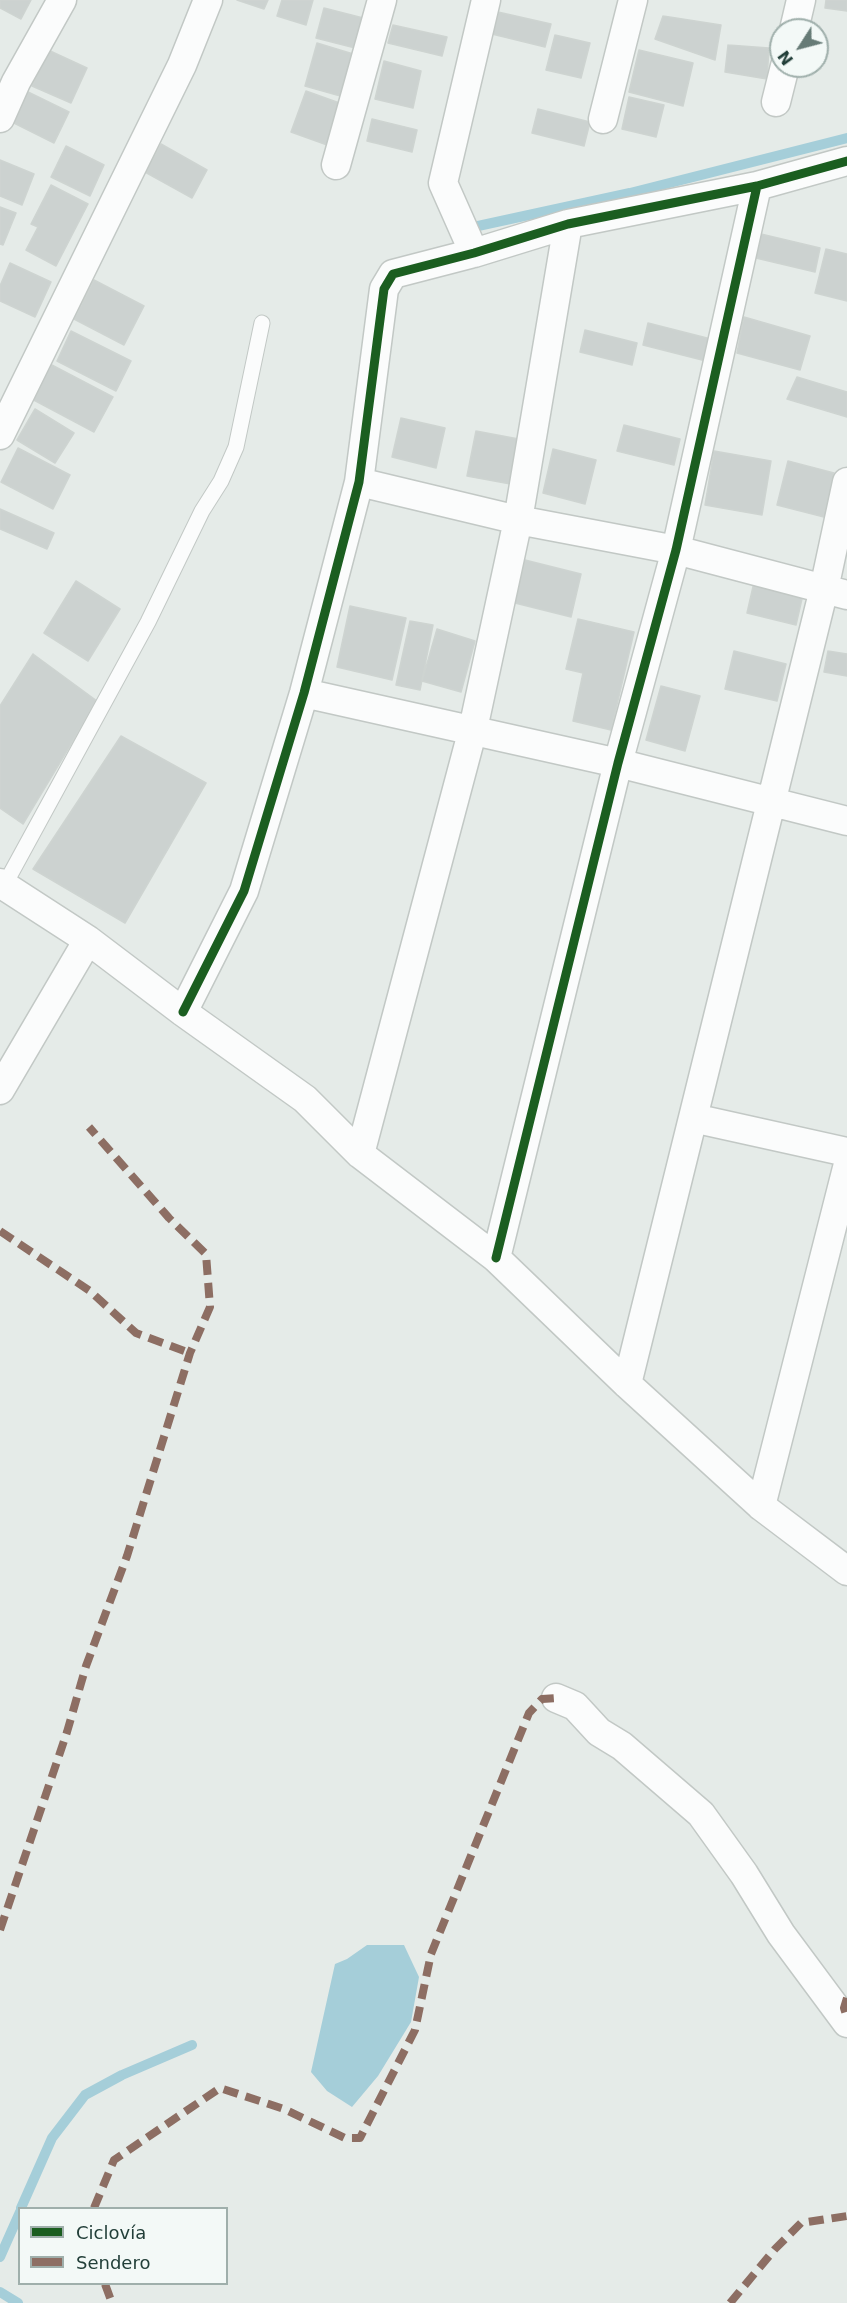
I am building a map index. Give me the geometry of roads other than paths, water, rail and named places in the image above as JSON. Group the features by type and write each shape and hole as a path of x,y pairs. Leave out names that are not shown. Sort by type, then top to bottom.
{"street":[{"path":"0,118 8,78 62,0"},
{"path":"0,435 182,65 208,0"},
{"path":"336,165 382,0"},
{"path":"474,253 443,183 486,0"},
{"path":"603,119 633,0"},
{"path":"797,18 801,0"},
{"path":"776,102 782,78"},
{"path":"183,1012 244,891 304,693 359,482 384,289 393,274 474,253 568,224 757,186 847,161"},
{"path":"496,1258 618,763 676,549 757,186"},
{"path":"360,1154 473,729 518,520 568,224"},
{"path":"359,482 518,520 676,549 836,592"},
{"path":"627,1384 772,803 836,592 847,482"},
{"path":"304,693 618,763 847,821"},
{"path":"2,885 88,940 183,1012 305,1099 360,1154 496,1258 627,1384 761,1506 847,1571"},
{"path":"0,1090 88,940"},
{"path":"693,1118 847,1152"},
{"path":"761,1506 847,1168"},
{"path":"556,1698 576,1706 599,1732 622,1746 701,1814 744,1874 782,1934 847,2023"}],"lane":[{"path":"2,885 148,622 202,511 221,481 236,447 262,323"}],"water":[{"path":"367,1945 404,1945 419,1977 411,2022 378,2076 352,2107 327,2091 311,2072 335,1964 347,1959"}],"waterway":[{"path":"478,226 630,193 847,138"},
{"path":"21,2207 52,2138 85,2095 122,2075 192,2045"},
{"path":"0,2257 18,2216"},
{"path":"0,2292 18,2303"}]}
